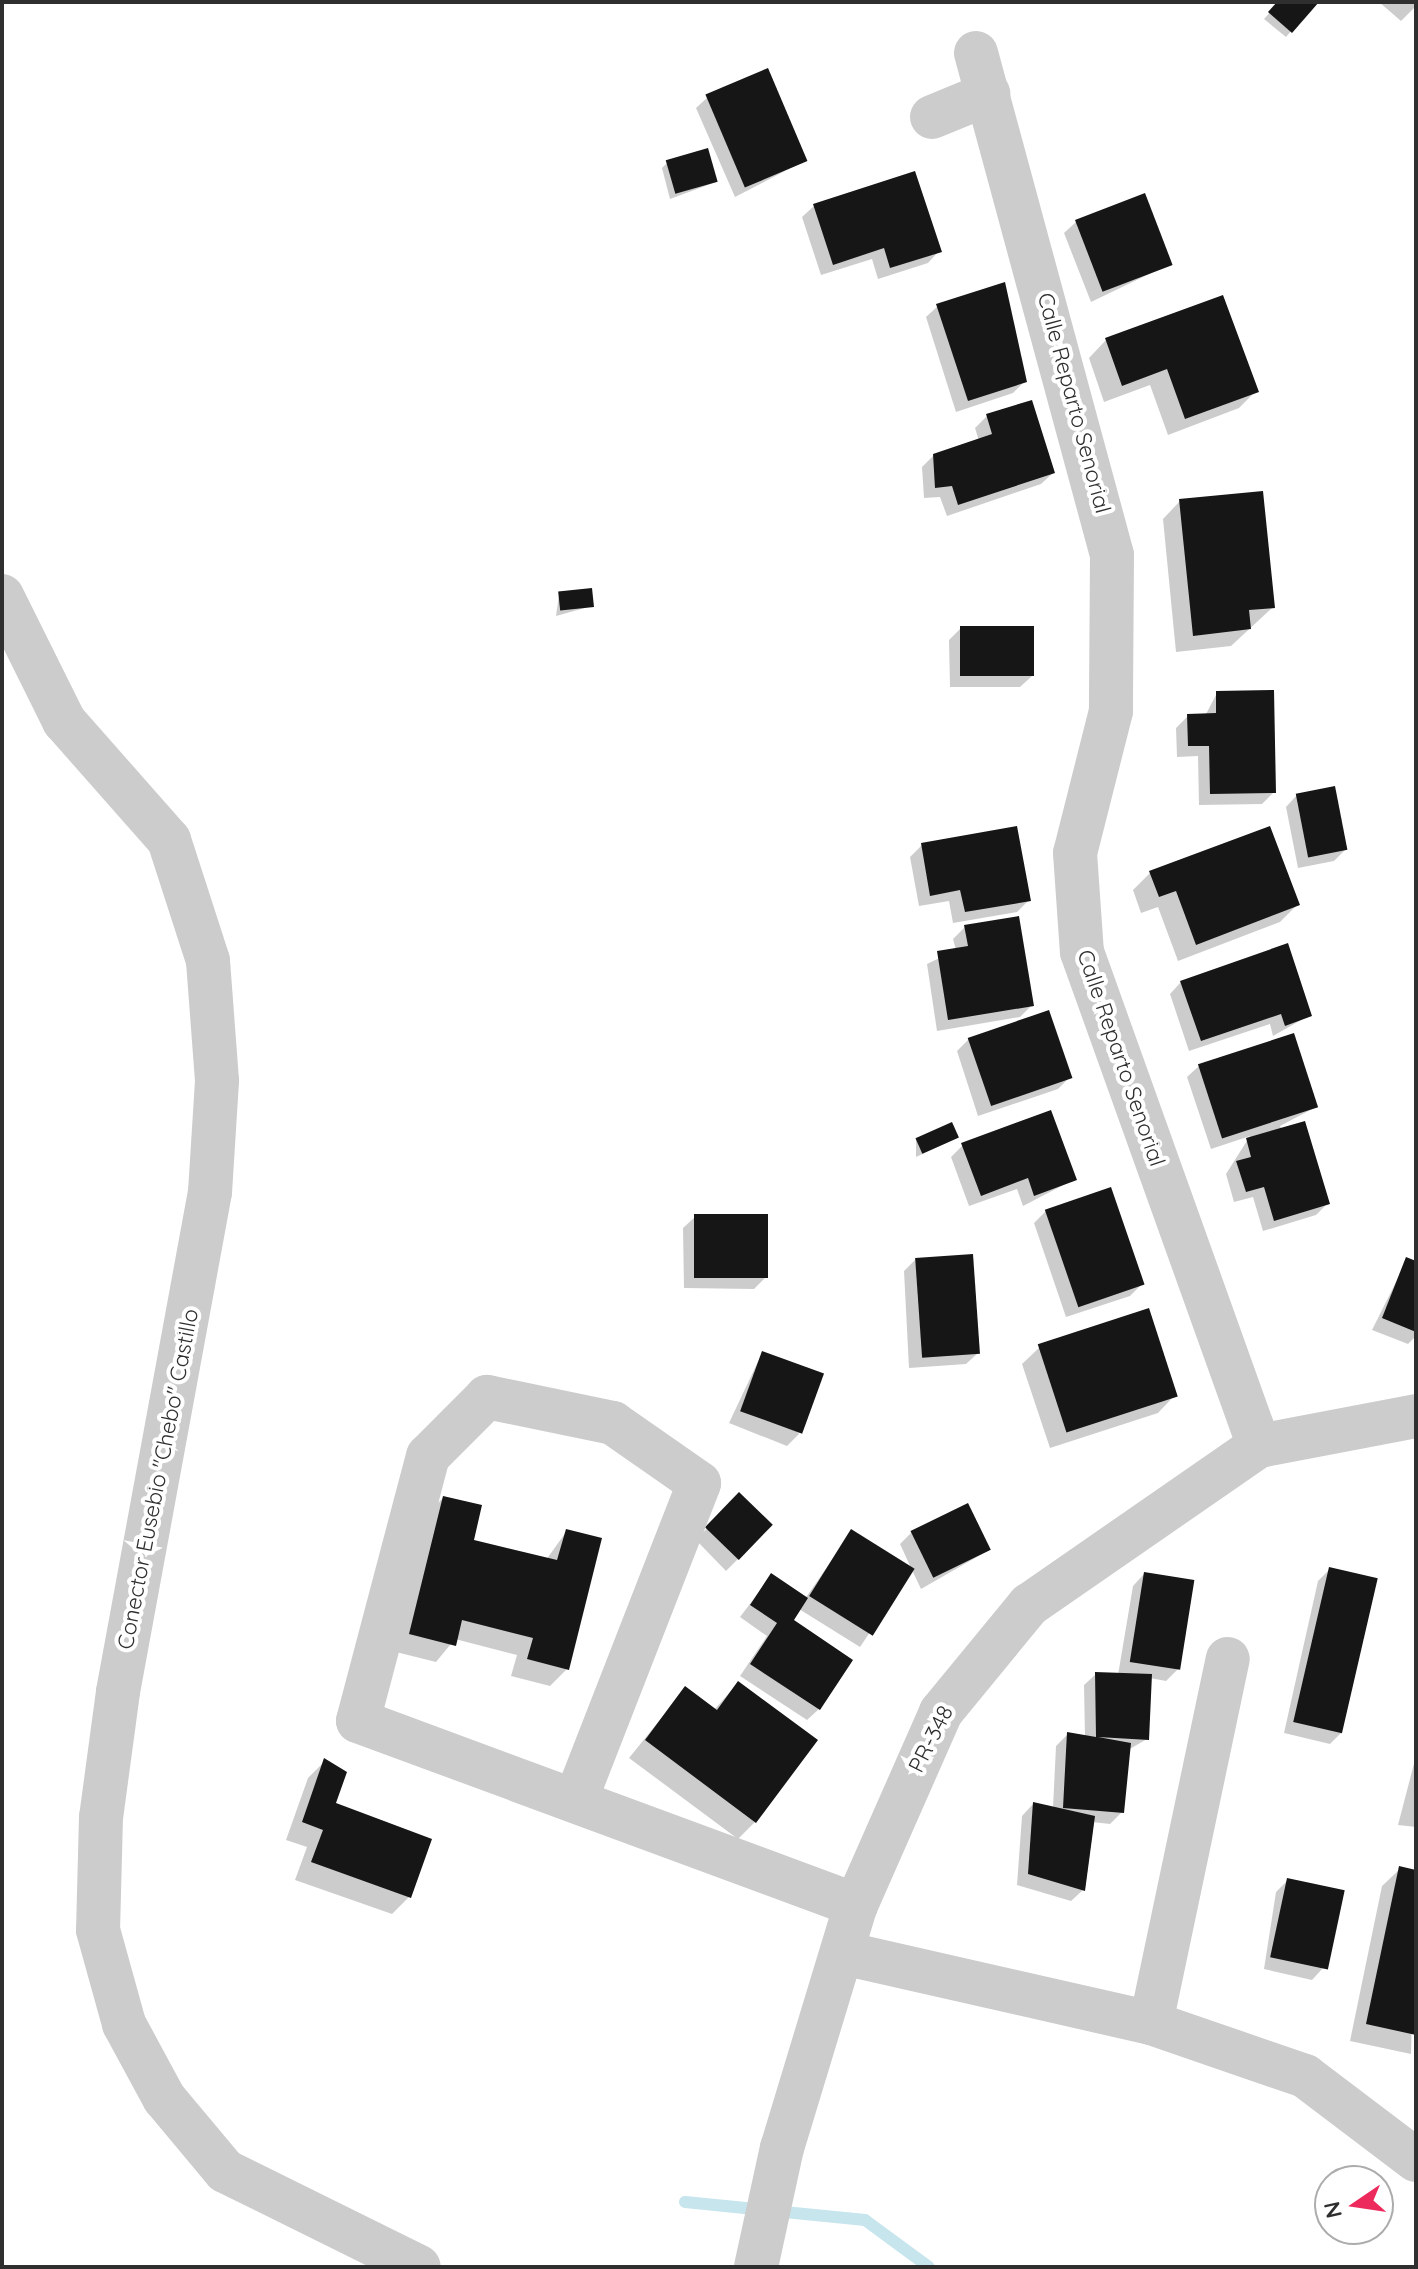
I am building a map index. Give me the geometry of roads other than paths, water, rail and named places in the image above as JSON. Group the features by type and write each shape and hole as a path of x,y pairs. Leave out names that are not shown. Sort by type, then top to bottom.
{"street":[{"name":"Calle Reparto Senorial","path":"976,53 1112,555 1111,711 1075,853 1082,952 1259,1446"},
{"path":"932,117 988,94"},
{"name":"Conector Eusebio \"Chebo\" Castillo","path":"2,596 64,721 169,840 208,961 217,1081 210,1192 118,1692 101,1817 98,1930 124,2024 164,2098 225,2171 419,2267"},
{"path":"576,1799 699,1483 613,1423 487,1397 428,1456 358,1721 856,1905"},
{"name":"PR-348","path":"756,2267 782,2148 856,1905 941,1712 1029,1605 1259,1446 1416,1416"},
{"path":"1151,2023 1228,1659"},
{"path":"843,1953 1151,2023 1305,2076 1416,2160"}],"waterway":[{"path":"685,2202 865,2220 929,2267"}]}
